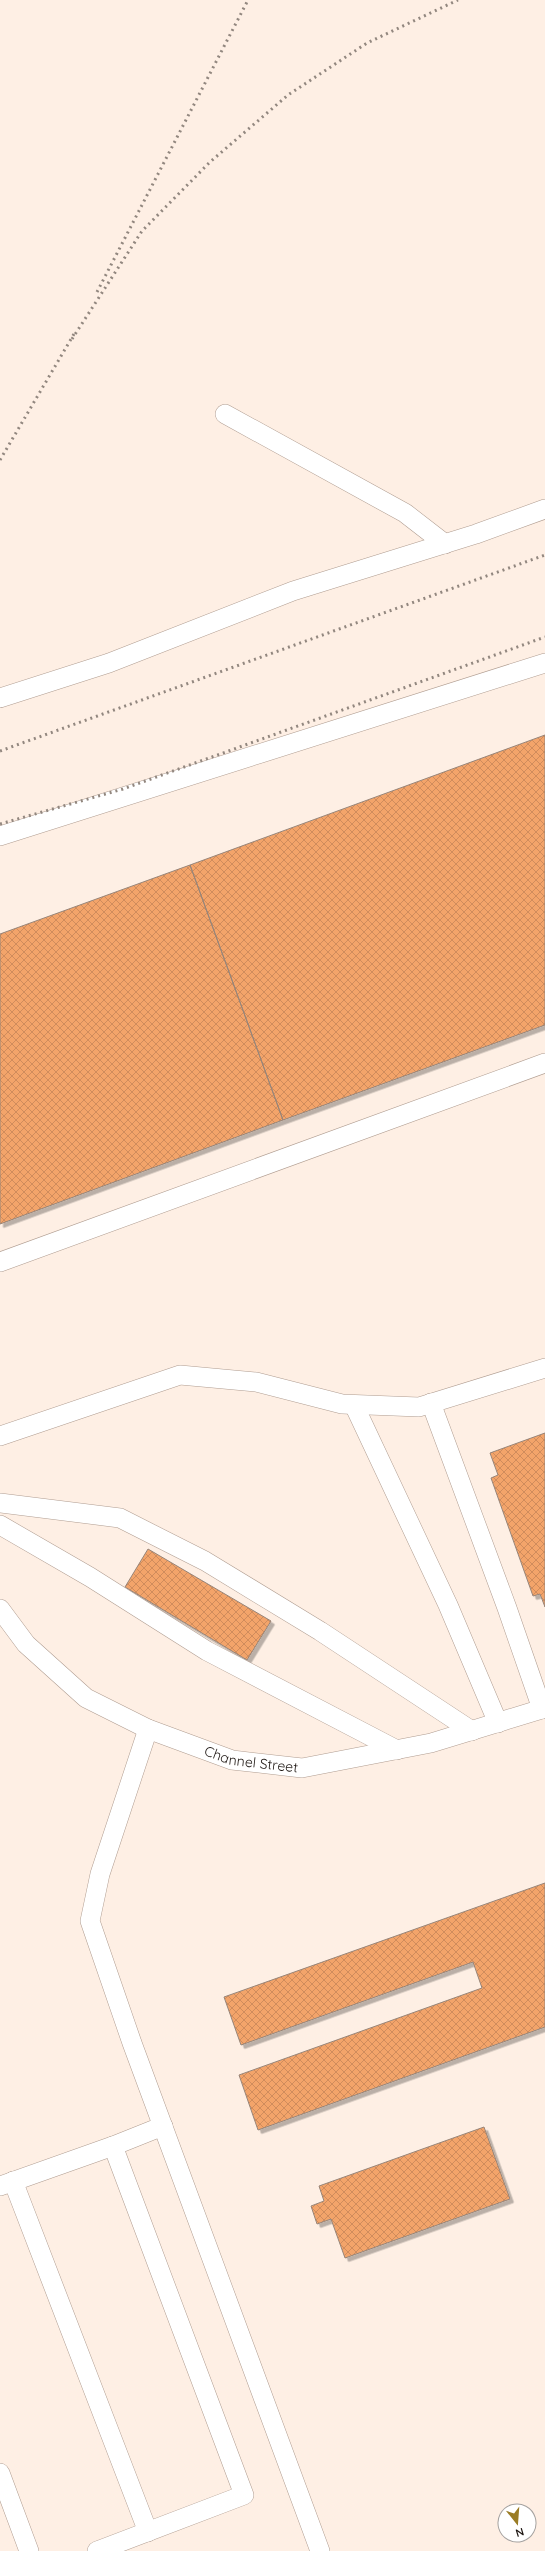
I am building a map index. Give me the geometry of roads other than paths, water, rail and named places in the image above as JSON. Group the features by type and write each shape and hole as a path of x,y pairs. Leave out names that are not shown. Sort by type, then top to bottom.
{"lane":[{"path":"225,414 405,513 444,544"},
{"path":"0,698 109,663 293,591 444,544 545,509"},
{"path":"0,836 545,663"},
{"path":"0,1262 545,1063"},
{"path":"0,1436 180,1375 256,1382 342,1404 419,1407 545,1368"},
{"path":"431,1404 543,1709"},
{"path":"354,1405 448,1605 498,1723"},
{"path":"0,1504 120,1518 205,1561 320,1630 472,1730"},
{"path":"0,1525 90,1577 207,1651 397,1750"},
{"name":"Channel Street","path":"0,1609 26,1644 86,1698 148,1729 232,1760 302,1768 431,1743 543,1709"},
{"path":"148,1729 100,1874 90,1921 163,2126 320,2551"},
{"path":"148,2532 6,2184 114,2146 163,2126"},
{"path":"97,2551 244,2495 114,2146"},
{"path":"0,2473 29,2551"}],"railway":[{"path":"97,292 248,0"},
{"path":"72,339 142,231 210,162 288,95 367,43 458,0"},
{"path":"0,460 74,334"},
{"path":"0,751 545,555"},
{"path":"0,824 123,789 545,637"}]}
